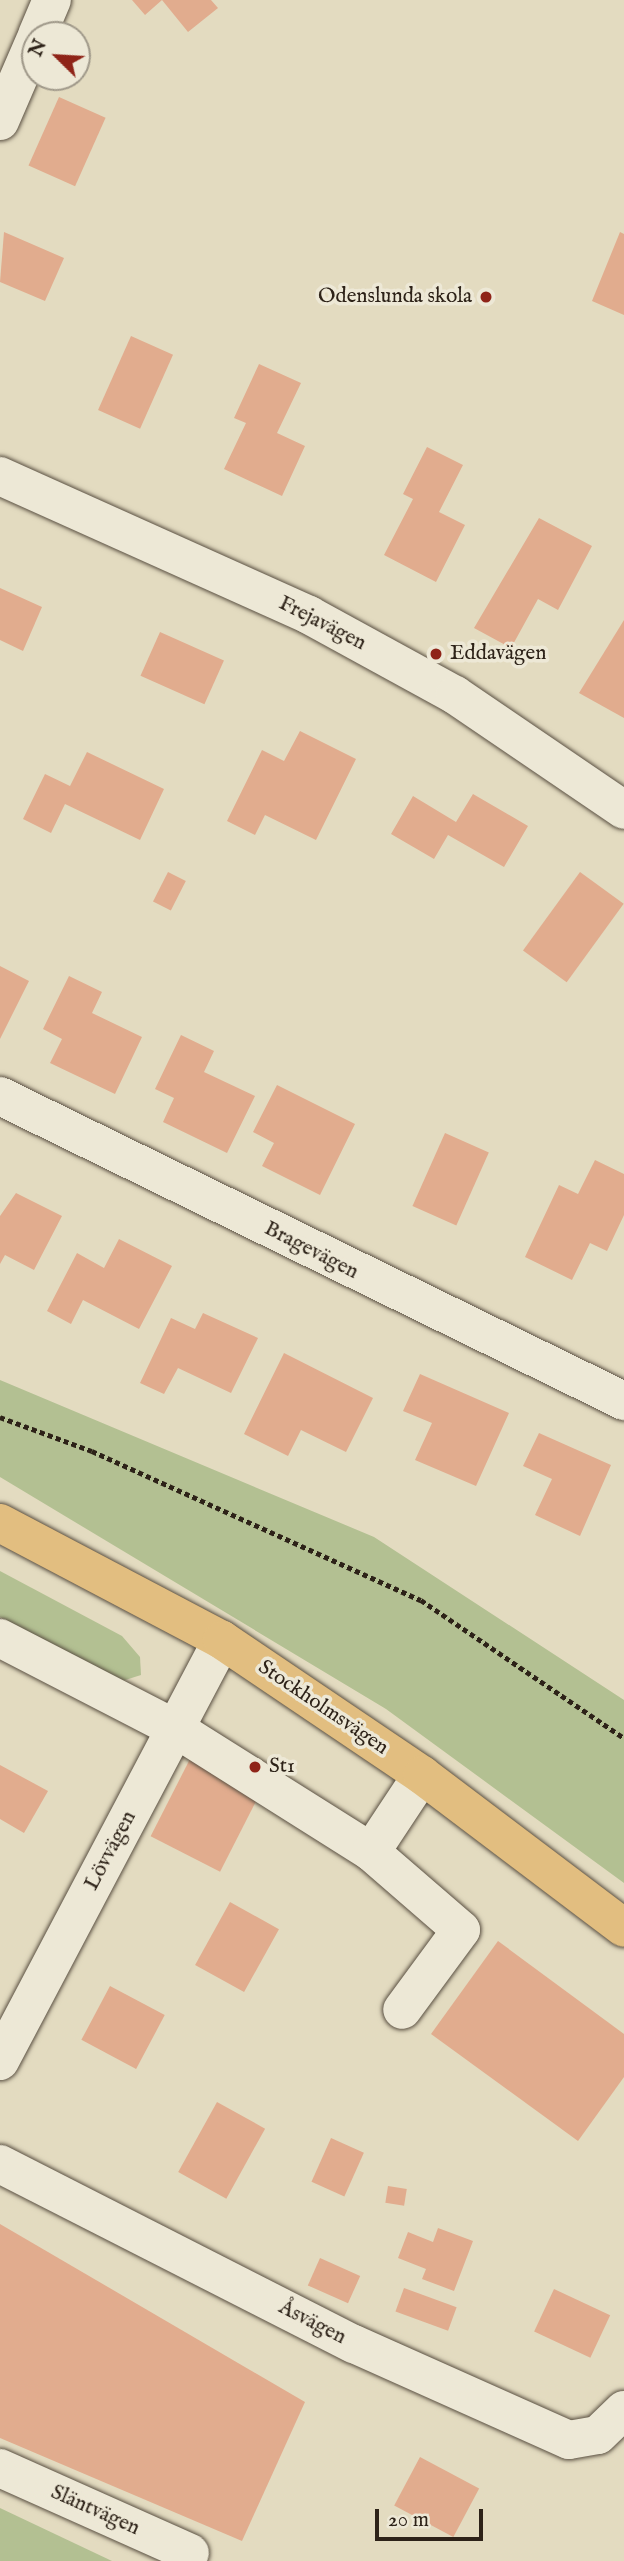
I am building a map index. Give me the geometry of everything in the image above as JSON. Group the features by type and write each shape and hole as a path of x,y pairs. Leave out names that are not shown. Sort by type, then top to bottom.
{"main road":[{"name":"Stockholmsvägen","path":"0,1523 222,1640 422,1775 624,1928"}],"street":[{"path":"43,21 52,0"},
{"path":"0,121 21,72"},
{"name":"Frejavägen","path":"0,476 309,615 455,695 624,810"},
{"name":"Bragevägen","path":"0,1096 624,1401"},
{"path":"0,1638 176,1729 371,1852 461,1930 402,2010"},
{"name":"Lövvägen","path":"0,2061 222,1640"},
{"path":"371,1852 422,1775"},
{"name":"Åsvägen","path":"0,2164 354,2344 569,2440 598,2435 623,2417"},
{"name":"Släntvägen","path":"0,2468 190,2553"}],"path":[{"path":"0,1417 92,1451 421,1600 624,1738"}],"green space":[{"path":"0,1380 374,1537 624,1700 624,1883 386,1709 0,1477"},
{"path":"0,1571 122,1636 140,1657 141,1675 119,1682 0,1617"},
{"path":"0,2508 112,2561 0,2561"}],"building":[{"path":"132,0 162,0 145,15"},
{"path":"162,0 211,0 218,8 188,32"},
{"path":"59,97 106,118 75,186 28,166"},
{"path":"4,232 64,258 45,301 0,282"},
{"path":"620,232 624,234 624,315 592,301"},
{"path":"131,336 173,355 140,429 98,410"},
{"path":"259,364 301,383 277,433 305,446 282,496 224,469 246,423 234,418"},
{"path":"427,447 463,465 439,512 465,525 436,582 384,555 413,499 403,494"},
{"path":"539,518 592,546 558,610 538,599 511,648 474,628"},
{"path":"0,588 42,607 23,651 0,640"},
{"path":"624,620 624,718 579,693"},
{"path":"160,632 224,660 204,704 140,676"},
{"path":"300,731 356,759 316,840 265,815 255,835 227,821 262,750 284,761"},
{"path":"87,752 164,789 140,840 65,804 51,833 23,819 45,774 70,786"},
{"path":"473,794 528,826 504,867 448,835 434,859 391,834 413,796 456,822"},
{"path":"168,872 186,881 171,910 153,901"},
{"path":"580,872 624,904 567,982 523,950"},
{"path":"0,966 29,981 0,1039"},
{"path":"69,976 102,992 92,1013 142,1037 115,1094 50,1063 62,1039 43,1029"},
{"path":"181,1035 214,1051 204,1072 255,1096 227,1153 163,1122 174,1098 155,1089"},
{"path":"277,1085 355,1124 320,1195 262,1166 274,1143 253,1132"},
{"path":"445,1133 489,1153 456,1226 412,1206"},
{"path":"595,1160 624,1174 624,1215 607,1251 590,1243 572,1280 525,1257 559,1185 578,1194"},
{"path":"16,1193 62,1216 34,1270 5,1255 0,1264 0,1216"},
{"path":"119,1239 172,1266 139,1329 83,1300 71,1324 47,1311 77,1253 104,1268"},
{"path":"203,1313 258,1338 231,1393 178,1368 164,1394 140,1383 171,1318 195,1329"},
{"path":"284,1353 373,1398 346,1452 301,1430 288,1456 244,1434"},
{"path":"420,1374 509,1413 476,1486 415,1460 432,1423 403,1411"},
{"path":"539,1433 611,1465 580,1536 535,1515 552,1479 523,1466"},
{"path":"191,1757 260,1792 220,1872 151,1836"},
{"path":"0,1765 48,1791 24,1833 0,1819"},
{"path":"230,1902 279,1929 244,1992 195,1965"},
{"path":"498,1941 624,2034 624,2077 578,2141 431,2034"},
{"path":"110,1986 165,2015 136,2069 81,2040"},
{"path":"217,2102 265,2129 226,2199 178,2172"},
{"path":"331,2138 364,2153 344,2196 311,2182"},
{"path":"388,2186 407,2189 404,2206 385,2203"},
{"path":"0,2224 305,2402 242,2541 0,2438"},
{"path":"438,2228 473,2241 454,2291 422,2279 426,2269 398,2258 408,2232 433,2242"},
{"path":"320,2258 360,2276 348,2303 308,2285"},
{"path":"404,2288 457,2307 448,2331 395,2311"},
{"path":"554,2289 610,2315 590,2358 534,2332"},
{"path":"420,2457 479,2488 453,2537 394,2506"}],"place":[{"name":"Odenslunda skola","path":"486,297"},
{"name":"Eddavägen","path":"436,654"},
{"name":"St1","path":"255,1767"}]}
